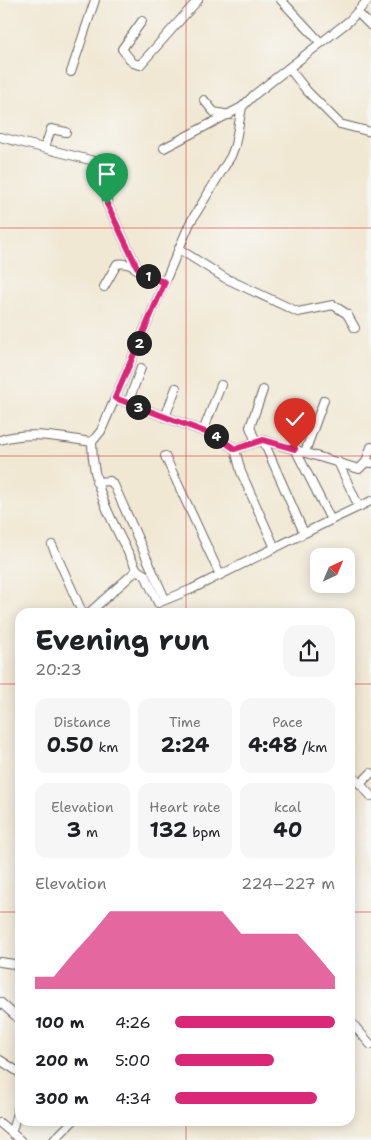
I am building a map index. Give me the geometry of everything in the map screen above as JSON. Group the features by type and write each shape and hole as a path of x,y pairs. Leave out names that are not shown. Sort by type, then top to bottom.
{"street":[{"path":"71,72 95,0"},
{"path":"142,22 123,46 123,52 136,65 143,63 198,0"},
{"path":"281,0 321,43"},
{"path":"164,148 242,107 254,95 321,43 368,0"},
{"path":"357,12 371,26"},
{"path":"289,68 307,91 340,124 371,132"},
{"path":"204,100 214,112 229,115"},
{"path":"242,107 231,156 190,223 101,431 92,442 96,482 137,570 145,575 158,603 371,502"},
{"path":"45,147 51,129 66,132"},
{"path":"0,137 45,147 102,163 112,168 116,176 114,186 107,197 107,204 137,267 151,278 165,282"},
{"path":"179,249 225,278 298,312 333,305 347,314 355,328"},
{"path":"104,287 117,264 137,267"},
{"path":"128,403 141,368"},
{"path":"203,431 222,386"},
{"path":"165,417 176,388"},
{"path":"263,390 250,427 259,441 304,533"},
{"path":"115,398 216,436 235,449 241,472 276,548"},
{"path":"305,452 324,400"},
{"path":"0,440 22,436 37,436 92,442"},
{"path":"235,449 259,441 295,449 360,469 368,463 371,447"},
{"path":"295,449 331,520"},
{"path":"165,456 220,575"},
{"path":"338,462 359,507"},
{"path":"96,482 110,481 114,485 166,600"},
{"path":"52,545 80,608"},
{"path":"94,608 137,570"},
{"path":"360,784 371,773"},
{"path":"355,778 371,796"},
{"path":"0,962 15,964"},
{"path":"0,1002 15,1016"},
{"path":"355,1027 371,1045"},
{"path":"0,1060 15,1070"},
{"path":"12,1131 15,1120"},
{"path":"0,1124 12,1131 20,1140"},
{"path":"54,1140 68,1126"}],"route":[{"path":"107,204 112,218 137,267 151,278 165,282 115,398 216,436 235,449 263,440 295,449"}]}
